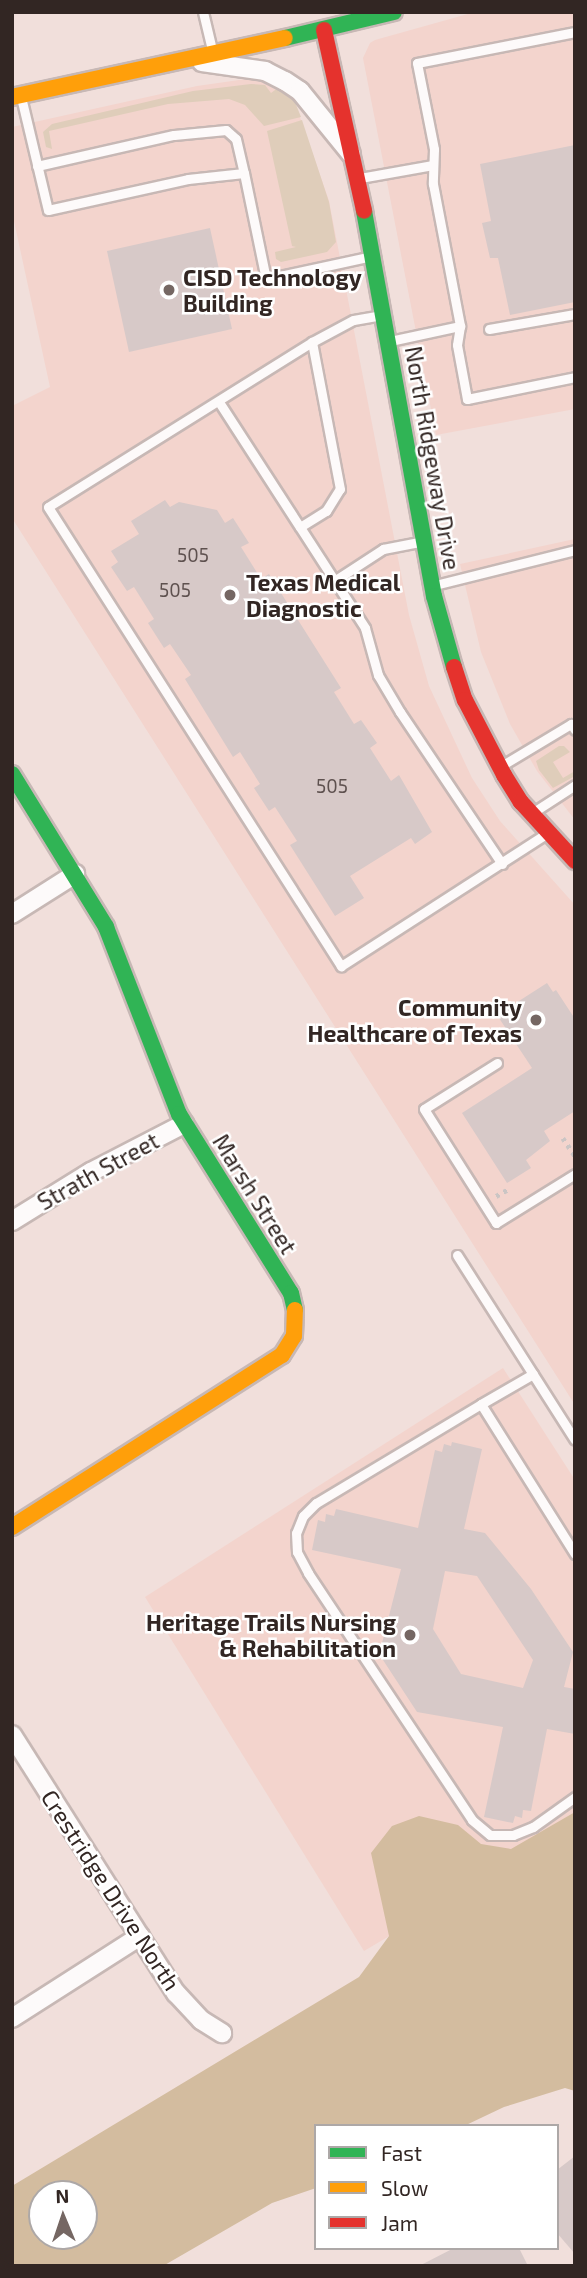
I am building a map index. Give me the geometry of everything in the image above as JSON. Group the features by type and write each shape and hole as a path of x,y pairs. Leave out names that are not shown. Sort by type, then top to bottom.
{"street":[{"path":"16,97 195,61 394,12"},
{"name":"North Ridgeway Drive","path":"324,30 358,178 433,586 465,700 500,766 531,814 575,861"},
{"path":"195,61 265,71 285,81 300,92 353,157"},
{"name":"Marsh Street","path":"12,774 106,927 184,1124 291,1293 296,1314 294,1336 282,1355 12,1527"},
{"path":"12,914 75,874"},
{"name":"Strath Street","path":"12,1221 91,1172 184,1124"},
{"name":"Crestridge Drive North","path":"12,1735 176,1993 201,2020 222,2033"},
{"path":"12,2018 140,1936"}],"lane":[{"path":"203,12 213,55"},
{"path":"575,32 418,63 434,149 433,184 460,326 457,345 467,398 575,377"},
{"path":"16,97 48,210 188,180 244,173"},
{"path":"37,166 174,135 226,130 236,139 266,279 372,256"},
{"path":"358,178 433,165"},
{"path":"489,329 575,314"},
{"path":"383,315 352,320 312,342 48,507 341,966 547,833"},
{"path":"388,341 460,326"},
{"path":"300,527 326,511 340,489 312,342"},
{"path":"219,402 365,628 378,675 502,864"},
{"path":"334,581 383,549 425,541"},
{"path":"433,586 575,550"},
{"path":"500,766 571,724 575,730"},
{"path":"531,814 575,785"},
{"path":"497,1063 424,1110 496,1223 575,1174"},
{"path":"457,1255 575,1440"},
{"path":"533,1374 316,1503 303,1516 296,1533 297,1552 472,1820 490,1835 513,1835 533,1827 575,1797"},
{"path":"481,1404 575,1554"}],"path":[{"path":"564,1138 575,1156"}],"shaded area":[{"path":"475,12 575,12 575,409 436,435 363,58 370,43 375,40"},
{"path":"246,79 271,82 293,97 329,201 409,615 429,686 472,778 500,821 575,905 575,1405 12,518 12,406 50,387 12,212 12,127 197,86"},
{"path":"251,84 265,85 271,93 279,87 295,102 301,117 264,126 245,105 229,99 168,104 49,131 52,149 46,147 43,132 52,124 193,91"},
{"path":"302,120 329,202 336,242 327,252 281,262 276,259 275,252 296,247 292,246 267,131"},
{"path":"575,539 575,820 537,771 510,724 481,652 460,564"},
{"path":"559,746 564,746 570,752 553,762 563,778 575,771 575,776 553,788 539,770 536,761"},
{"path":"503,1368 575,1480 575,1826 364,1951 145,1597"},
{"path":"575,1812 575,2091 565,2088 504,2107 468,2124 314,2124 314,2189 272,2203 163,2266 12,2266 12,2186 359,1977 389,1936 371,1853 392,1826 419,1816 458,1825 481,1844 511,1849"}],"building":[{"path":"575,145 575,302 510,315 498,258 490,258 482,223 491,221 480,164"},
{"name":"CISD Technology Building","path":"210,228 232,329 129,352 107,251"},
{"path":"165,500 170,507 179,502 217,510 225,523 233,518 249,543 241,547 261,579 269,574 341,688 334,692 354,724 361,720 377,743 370,748 391,781 399,775 432,832 415,844 411,838 350,876 364,898 335,916 290,845 297,841 275,807 269,811 254,788 260,784 240,752 233,757 185,679 191,675 170,644 164,648 148,623 154,619 134,587 127,591 111,567 118,562 111,551 139,534 131,521"},
{"path":"547,983 553,992 556,990 575,1019 575,1111 544,1131 550,1141 526,1160 531,1168 507,1183 462,1113 532,1068 497,1015"},
{"name":"Heritage Trails Nursing & Rehabilitation","path":"452,1442 482,1449 464,1529 485,1533 531,1589 573,1652 564,1687 575,1689 575,1734 547,1729 531,1811 523,1810 522,1818 515,1816 513,1823 484,1817 503,1727 417,1712 383,1660 381,1647 401,1569 312,1550 318,1520 325,1522 326,1514 334,1516 336,1509 418,1528 435,1450 442,1452 444,1444 451,1446","holes":["445,1571 477,1576 533,1660 523,1688 461,1674 433,1629"]},
{"path":"575,2156 575,2254 559,2235 559,2168"},
{"path":"450,2250 520,2250 528,2266 419,2266"}],"traffic: fast":[{"path":"285,38 394,12"},
{"path":"364,211 434,596 454,667"},
{"path":"12,774 106,927 179,1114 291,1293 295,1310"}],"traffic: slow":[{"path":"12,97 285,38"},
{"path":"12,1527 282,1355 294,1336 295,1310"}],"traffic: jam":[{"path":"324,30 364,211"},
{"path":"454,667 465,700 504,775 521,802 575,861"}],"place":[{"name":"CISD Technology Building","path":"169,290"},
{"name":"Texas Medical Diagnostic","path":"230,595"},
{"name":"Community Healthcare of Texas","path":"536,1020"},
{"name":"Heritage Trails Nursing & Rehabilitation","path":"410,1635"}]}
